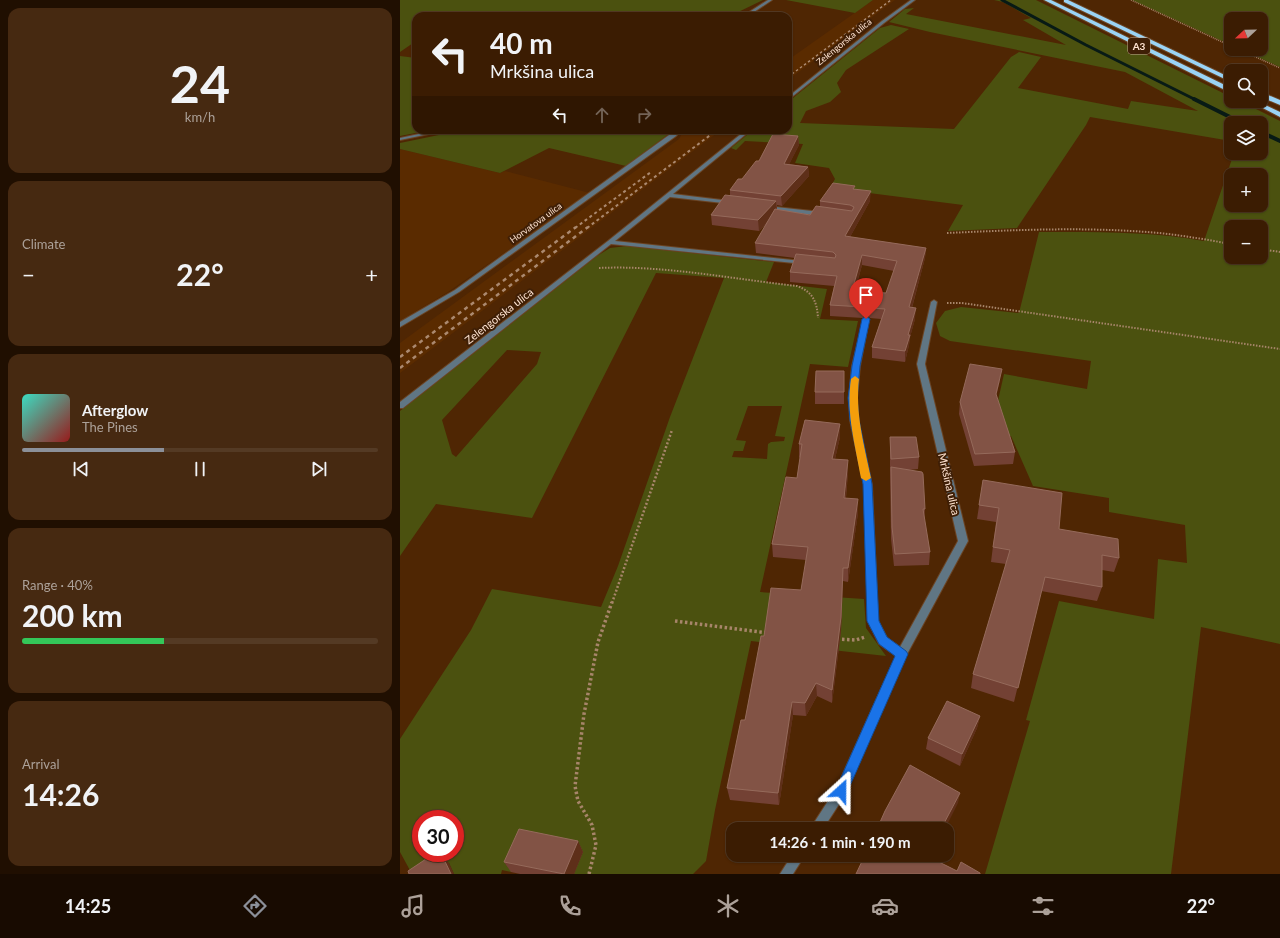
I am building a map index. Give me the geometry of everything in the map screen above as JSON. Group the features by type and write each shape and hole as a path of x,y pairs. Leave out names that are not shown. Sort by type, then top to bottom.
{"highway":[{"name":"A3","path":"1047,0 1224,88"},
{"name":"A3","path":"1065,0 1224,77"},
{"path":"1268,97 1280,103"},
{"path":"1267,108 1280,114"}],"street":[{"path":"751,12 770,0"},
{"name":"Zelengorska ulica","path":"792,95 912,0"},
{"path":"400,139 426,134"},
{"name":"Horvatova ulica","path":"400,324 457,291 675,134"},
{"name":"Zelengorska ulica","path":"400,406 581,265 744,134"},
{"path":"669,195 740,204"},
{"path":"763,207 826,215"},
{"path":"610,242 810,264"},
{"name":"Mrkšina ulica","path":"821,822 841,791 902,654 963,541 921,364 934,302"},
{"path":"866,319 856,366 853,398 854,420 868,484 873,621 883,641 902,654"},
{"path":"786,874 794,862"}],"path":[{"path":"1131,0 1224,43"},
{"path":"1253,56 1280,68"},
{"path":"947,233 1023,230 1141,232 1177,235 1224,243"},
{"path":"1268,250 1280,252"},
{"path":"581,265 603,269 622,267 661,270 797,286 811,294 817,302 818,318"},
{"path":"934,302 962,303 1280,349"},
{"path":"589,874 596,845 592,825 578,801 575,786 584,714 598,642 672,430"},
{"path":"674,621 773,634"},
{"path":"833,639 856,640 878,631"}],"shaded area":[{"path":"873,0 895,0 792,77 792,57"},
{"path":"682,134 716,134 400,373 400,343 679,139"},
{"path":"400,149 500,173 505,171 590,193 448,292 400,321"}],"green space":[{"path":"400,0 763,0 738,12 412,12 412,44 400,52"},
{"path":"786,0 873,0 855,13"},
{"path":"994,0 1036,0 1224,94 1224,108 1254,108 1280,121 1280,644 1201,627 1171,874 985,874 1030,721 1026,720 1059,601 1154,619 1158,559 1187,563 1185,525 1109,512 1109,498 1033,486 1011,436 1004,436 997,405 1004,374 1087,389 1091,361 950,341 940,336 936,323 945,311 961,307 1019,313 1039,232 1101,232 1163,235 1204,241 1224,182 1224,212 1268,212 1268,168 1229,168 1232,160 1268,160 1268,116 1224,116 1224,140 1090,117 1017,228 948,231 963,205 830,188 835,179 829,168 795,163 803,144 745,141 736,150 731,148 748,134 792,134 792,99 880,28 891,25 909,29 846,70 837,83 841,92 830,102 806,111 800,123 954,129 1011,57 1019,52 1041,57 1018,88 1128,109 1131,101 1198,111 1125,72 930,32 889,22 905,9 914,8 906,14 1066,45 1023,20 1031,18 1003,2"},
{"path":"1132,0 1280,0 1280,67 1256,56 1268,56 1268,12 1224,12 1224,42"},
{"path":"400,56 412,58 412,134 400,136"},
{"path":"444,134 669,134 626,166 549,148 500,173 400,149 400,143"},
{"path":"627,246 774,262 766,282 827,289 820,319 858,321 848,367 810,364 760,592 864,599 866,628 886,656 751,641 715,810 706,861 693,874 574,874 582,852 511,872 502,870 501,874 454,874 449,863 412,874 400,852 400,739 471,630 492,589 601,607 618,566 670,417 724,278 656,273 532,518 436,504 400,556 400,411 597,256 610,248","holes":["507,350 541,352 537,364 456,457 452,454 442,420","748,406 782,406 775,436 785,437 784,441 771,442 768,444 767,459 732,457 734,451 743,451 746,441 736,440"]}],"building":[{"path":"773,134 798,136 784,164 808,167 781,196 730,190 738,179 742,179 756,161 759,161"},
{"path":"833,183 855,186 853,189 871,191 845,236 926,248 909,307 916,308 905,351 872,347 885,309 870,308 868,306 830,305 837,276 790,272 796,254 835,258 836,255 833,252 755,243 775,209 810,215 816,206 852,211 854,207 850,205 820,201","holes":["862,255 897,261 886,293 852,291"]},
{"path":"725,195 776,201 758,220 711,215"},
{"path":"970,364 1002,369 996,394 1015,452 975,454 960,402"},
{"path":"816,371 844,371 844,392 815,392"},
{"path":"805,420 840,424 832,459 848,460 844,498 858,499 848,568 843,568 841,617 832,690 816,683 805,703 792,702 778,793 727,788 741,720 745,720 761,636 764,636 771,588 801,590 808,547 772,544 786,477 797,478 802,444 799,444"},
{"path":"890,437 916,437 919,457 891,459"},
{"path":"891,467 922,472 923,474 925,509 923,509 930,552 895,554 892,527"},
{"path":"983,480 1062,493 1059,529 1118,539 1119,558 1102,555 1102,587 1045,577 1018,688 973,674 1010,550 993,547 999,508 979,505"},
{"path":"947,701 980,716 962,754 928,738"},
{"path":"910,765 960,793 945,822 880,822"},
{"path":"519,829 578,841 564,874 504,862"},
{"path":"422,862 445,862 451,874 409,874 408,871"},
{"path":"862,862 939,862 957,871 961,862 980,873 980,874 856,874"}],"waterway":[{"path":"1002,0 1086,45 1228,116"},
{"path":"1268,135 1280,141"}],"railway":[{"path":"792,74 891,0"},
{"path":"587,228 712,134"},
{"path":"575,228 651,172"},
{"path":"400,357 576,227"},
{"path":"400,368 588,227"}],"slow traffic":[{"path":"855,379 853,398 854,420 866,478"}],"route":[{"path":"841,791 902,654 883,641 873,621 868,484 854,420 853,398 856,366 866,319"}]}
